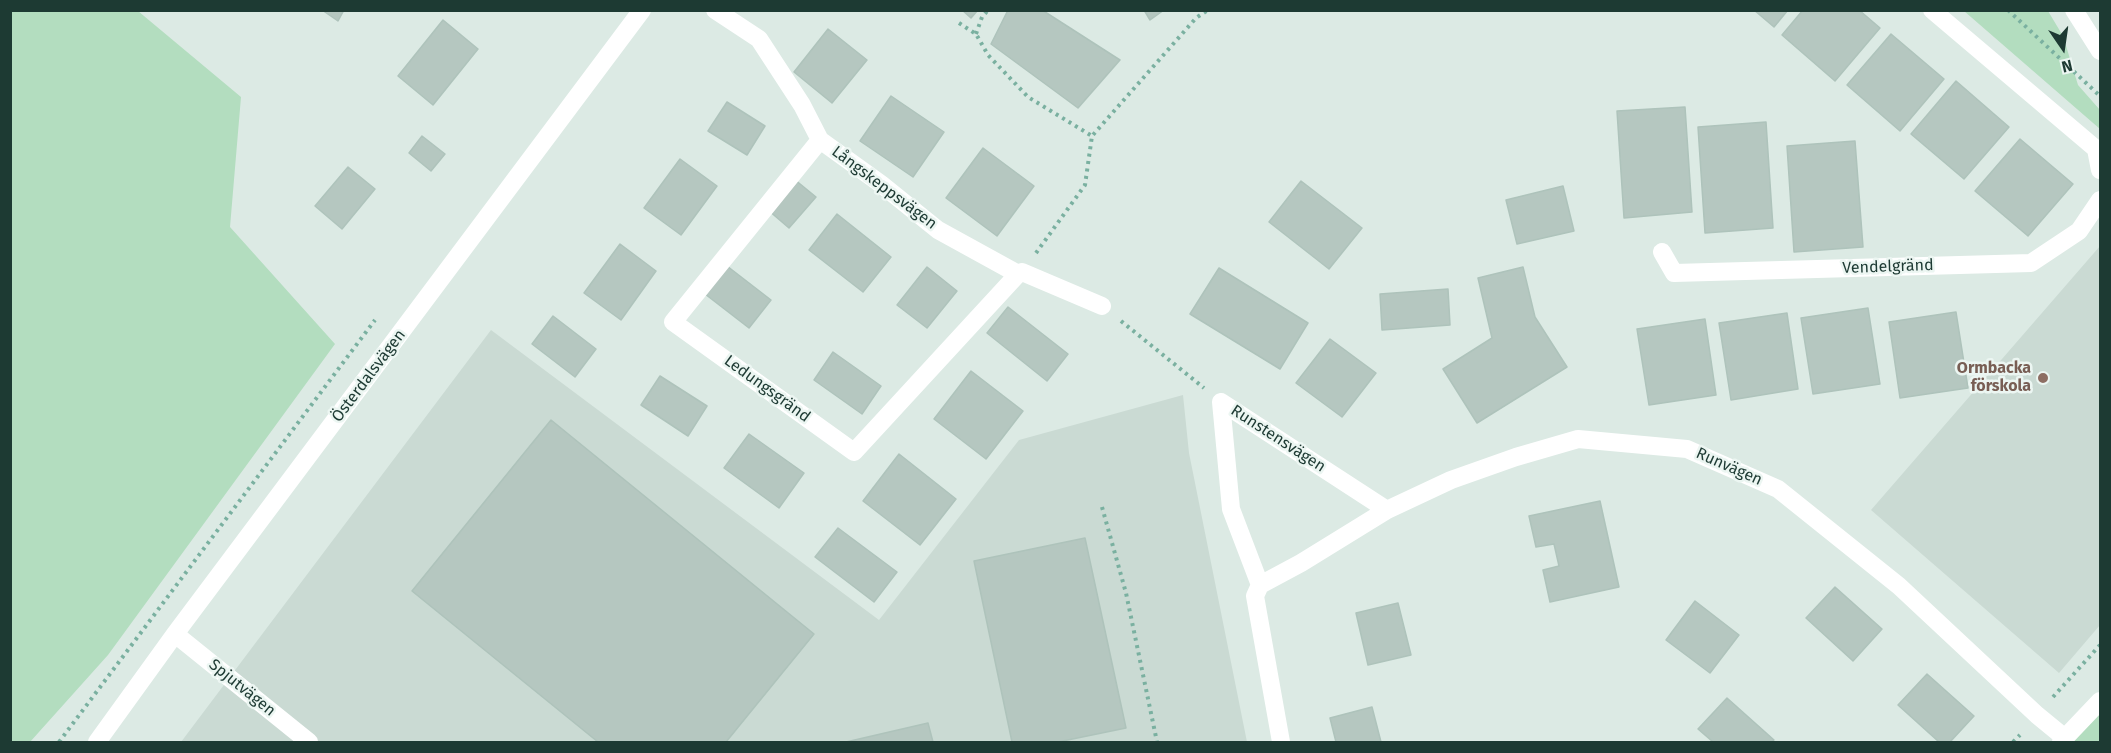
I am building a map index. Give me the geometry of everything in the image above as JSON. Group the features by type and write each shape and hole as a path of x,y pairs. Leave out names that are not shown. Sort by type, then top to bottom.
{"street":[{"name":"Österdalsvägen","path":"97,742 175,634 642,10"},
{"name":"Långskeppsvägen","path":"715,10 759,39 802,105 820,140 881,184 938,230 1020,273 1102,306"},
{"path":"1932,10 2096,149 2100,170"},
{"path":"2074,10 2100,51"},
{"name":"Ledungsgränd","path":"820,140 673,322 854,452 1020,273"},
{"name":"Vendelgränd","path":"1662,252 1674,273 2031,263 2079,231 2100,200"},
{"name":"Runstensvägen","path":"1221,402 1387,510"},
{"name":"Runstensvägen","path":"1221,402 1231,509 1260,585 1255,596 1281,742"},
{"name":"Runvägen","path":"1260,585 1301,563 1387,510 1451,480 1516,457 1578,439 1687,449 1778,489 1899,586 2063,740"},
{"name":"Spjutvägen","path":"175,634 309,742"},
{"path":"2063,740 2100,701"}],"path":[{"path":"976,34 982,17 988,10"},
{"path":"1020,273 1085,185 1092,136 1196,18 1208,10"},
{"path":"2008,10 2100,96"},
{"path":"959,23 976,34 988,55 1028,97 1092,136"},
{"path":"1102,306 1221,402"},
{"path":"59,742 378,317"},
{"path":"1102,507 1126,593 1157,742"},
{"path":"2048,702 2100,645"},
{"path":"2013,742 2020,735"}],"shaded area":[{"name":"Ormbacka förskola","path":"2100,246 2100,625 2059,673 1871,510"},
{"path":"491,330 879,620 1019,440 1183,395 1189,453 1247,742 181,742"}],"green space":[{"path":"11,10 138,11 241,97 230,227 335,344 108,655 30,742 10,742"},
{"path":"1964,11 2048,11 2063,36 2078,85 2100,110 2100,129"},
{"path":"2100,701 2100,742 2061,742"}],"building":[{"path":"322,10 344,10 338,21"},
{"path":"962,10 978,10 971,18"},
{"path":"1008,10 1042,10 1120,60 1078,108 991,44"},
{"path":"1144,10 1164,10 1150,20"},
{"path":"1754,10 1788,10 1774,27"},
{"path":"1803,10 1859,10 1880,28 1835,81 1782,35"},
{"path":"443,20 478,49 433,105 398,76"},
{"path":"828,29 867,60 832,103 794,72"},
{"path":"1891,34 1944,79 1900,131 1847,85"},
{"path":"1956,81 2009,127 1964,179 1911,134"},
{"path":"891,96 944,132 913,177 860,141"},
{"path":"727,102 765,126 747,155 708,131"},
{"path":"1685,107 1692,212 1624,218 1617,111"},
{"path":"1766,122 1773,228 1705,233 1698,127"},
{"path":"422,136 445,154 431,171 409,153"},
{"path":"2020,139 2073,184 2028,236 1975,191"},
{"path":"1855,141 1863,247 1794,252 1787,146"},
{"path":"983,148 1034,186 997,236 946,198"},
{"path":"680,159 717,186 681,235 644,208"},
{"path":"348,167 375,189 342,229 315,206"},
{"path":"794,179 816,197 789,228 768,210"},
{"path":"1301,181 1362,228 1329,269 1269,222"},
{"path":"1563,186 1574,231 1517,244 1506,200"},
{"path":"837,214 891,257 863,292 809,250"},
{"path":"620,244 656,271 621,320 584,293"},
{"path":"727,266 771,300 749,328 705,294"},
{"path":"927,267 957,291 927,328 897,305"},
{"path":"1523,267 1535,317 1567,367 1477,423 1443,369 1492,338 1478,278"},
{"path":"1219,268 1308,323 1280,369 1190,314"},
{"path":"1448,289 1450,325 1382,330 1380,294"},
{"path":"1008,307 1068,354 1047,381 987,333"},
{"path":"1868,308 1880,384 1813,394 1801,318"},
{"path":"1956,312 1968,388 1900,398 1889,322"},
{"path":"1787,313 1798,389 1731,400 1719,323"},
{"path":"553,316 596,349 575,377 532,344"},
{"path":"1705,319 1716,395 1649,405 1637,329"},
{"path":"1330,339 1376,373 1342,417 1296,383"},
{"path":"833,352 881,386 862,414 814,380"},
{"path":"971,371 1023,411 986,459 934,419"},
{"path":"660,376 707,406 688,436 641,405"},
{"path":"551,420 814,634 726,742 598,742 412,591"},
{"path":"749,434 804,473 779,508 724,468"},
{"path":"899,454 956,499 920,545 863,501"},
{"path":"1600,501 1619,587 1550,602 1543,570 1559,566 1554,544 1536,547 1529,516"},
{"path":"838,528 897,572 874,602 815,557"},
{"path":"1085,538 1126,728 1058,742 1012,742 974,561"},
{"path":"1835,587 1882,629 1853,661 1806,618"},
{"path":"1695,601 1739,635 1710,673 1666,640"},
{"path":"1398,603 1411,655 1368,665 1356,613"},
{"path":"1927,674 1974,716 1950,742 1939,742 1898,705"},
{"path":"1727,698 1774,740 1771,742 1713,742 1698,729"},
{"path":"1372,707 1381,742 1336,742 1330,718"},
{"path":"928,723 933,742 846,742"}],"place":[{"name":"Ormbacka förskola","path":"2043,378"}]}
